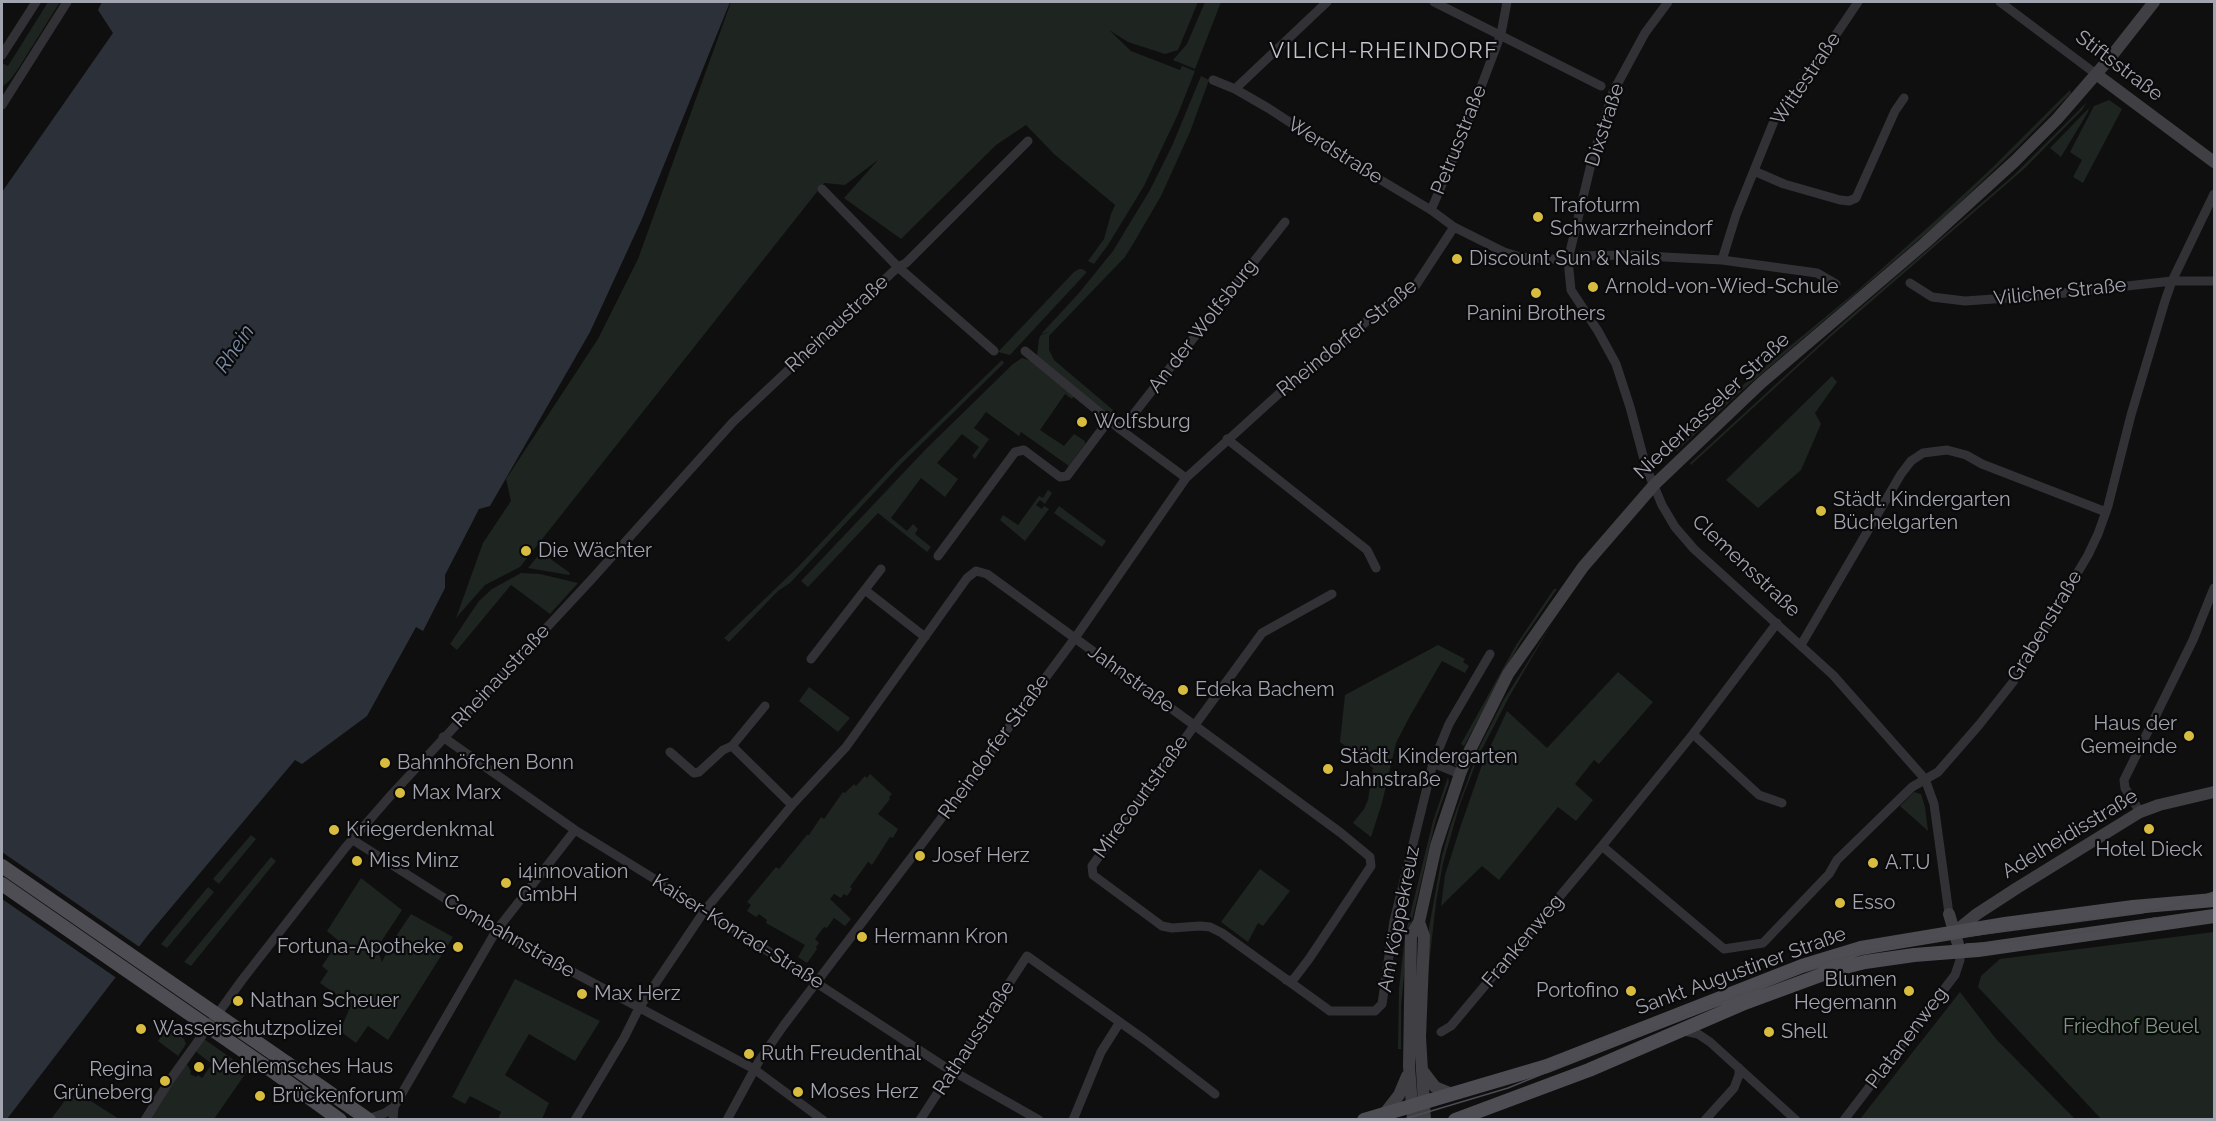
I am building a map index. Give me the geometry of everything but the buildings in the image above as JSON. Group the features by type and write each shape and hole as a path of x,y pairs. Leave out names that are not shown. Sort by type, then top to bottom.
{"main road":[{"name":"Niederkasseler Straße","path":"1425,1119 1416,1110 1415,1067 1420,1037 1424,936 1419,922 1436,846 1462,769 1508,674 1583,567 1654,485 1761,383 1925,243 2015,161 2057,119 2134,29 2154,2"},
{"name":"Stiftsstraße","path":"2096,74 2214,162"},
{"name":"Adelheidisstraße","path":"1956,931 1977,914 2138,808 2214,792"},
{"path":"2,866 369,1119"},
{"path":"2,884 340,1119"},
{"name":"Sankt Augustiner Straße","path":"1364,1119 1385,1113 1416,1110 1452,1094 1547,1066 1832,956 1893,941 1956,931 2133,907 2214,900"},
{"name":"Clemensstraße","path":"1949,914 1956,931 1960,951"},
{"name":"Sankt Augustiner Straße","path":"1456,1119 1589,1070 1791,985 1865,962 2074,937 2214,916"},
{"path":"1385,1113 1415,1067 1435,1088 1452,1094"}],"street":[{"path":"2,55 36,2"},
{"path":"3,101 67,2"},
{"path":"1235,89 1328,2"},
{"path":"1434,2 1601,86"},
{"name":"Petrusstraße","path":"1431,210 1501,34 1506,2"},
{"name":"Dixstraße","path":"1568,260 1592,160 1613,92 1645,33 1668,2"},
{"name":"Wittestraße","path":"1722,260 1736,215 1774,121 1858,2"},
{"name":"Stiftsstraße","path":"2000,2 2096,74"},
{"name":"Werdstraße","path":"1213,80 1235,89 1431,210 1454,227"},
{"path":"1754,171 1784,184 1840,200 1849,201 1856,198 1895,111 1904,99"},
{"name":"Rheinaustraße","path":"145,1119 225,1002 353,840 443,737 591,580 733,422 898,267 906,263 1028,141"},
{"name":"Rheinaustraße","path":"822,189 898,267"},
{"name":"Grabenstraße","path":"1602,846 1724,949 1763,943 1829,874 1837,860 1912,787 1938,772 2013,682 2088,555 2106,512 2143,370 2172,281 2214,194"},
{"name":"An der Wolfsburg","path":"1121,430 1285,222"},
{"path":"1454,227 1504,252 1520,257 1568,260 1581,256 1626,255 1722,260 1817,273 1836,284"},
{"name":"Rheindorfer Straße","path":"727,1119 754,1069 784,1025 1075,638 1185,478 1294,380 1322,360 1368,320 1416,285 1454,227"},
{"name":"Clemensstraße","path":"1568,260 1571,290 1616,364 1646,467 1662,505 1676,527 1694,549 1833,675 1925,779 1934,804 1949,914"},
{"path":"898,267 994,351"},
{"name":"Vilicher Straße","path":"1910,283 1932,297 1965,301 2037,296 2172,281 2214,281"},
{"path":"1025,351 1121,430 1185,478"},
{"path":"938,556 1015,452 1024,450 1060,477 1067,476 1109,420"},
{"path":"1227,439 1367,550 1376,568"},
{"path":"1801,645 1900,474 1911,461 1923,453 1947,450 1966,455 1982,464 2106,512"},
{"path":"811,658 881,569"},
{"name":"Jahnstraße","path":"925,637 967,578 976,571 987,574 1194,724 1370,857 1371,866 1309,959 1293,980 1286,980"},
{"path":"2138,808 2125,788 2124,780 2193,640 2214,588"},
{"path":"575,1119 624,1038 639,1008 705,910 792,805 850,741 925,637 865,590"},
{"name":"Mirecourtstraße","path":"1286,980 1222,933 1210,927 1162,926 1093,875 1092,866 1262,633 1332,594"},
{"name":"Frankenweg","path":"1441,1032 1451,1026 1602,846 1693,734 1776,623"},
{"name":"Am Köppekreuz","path":"1286,980 1330,1011 1375,1011 1380,1008 1394,921 1435,758 1449,724 1490,654"},
{"path":"670,752 694,773 699,772 723,750 732,746 765,706"},
{"path":"1693,734 1759,795 1782,803"},
{"name":"Kaiser-Konrad-Straße","path":"443,737 575,830 705,910 952,1070 1039,1119"},
{"path":"732,746 792,805"},
{"path":"1435,758 1462,769"},
{"path":"393,1119 394,1107 496,932 575,830"},
{"name":"Combahnstraße","path":"353,840 496,932 754,1069 823,1119"},
{"name":"Platanenweg","path":"1844,1119 1954,975 1960,960 1960,951"},
{"name":"Rathausstraße","path":"920,1119 1027,956 1120,1022"},
{"path":"1710,1042 1706,1032 1708,1022 1713,1016"},
{"path":"1073,1119 1101,1052 1120,1022 1215,1094"},
{"path":"1683,1030 1698,1034 1710,1042 1796,1119"},
{"path":"1705,1119 1734,1088 1739,1076 1738,1068"},
{"path":"1734,1088 1755,1082"},
{"path":"369,1119 394,1107"}],"green space":[{"path":"48,2 60,2 18,69 2,87 2,63 8,66"},
{"path":"731,2 1198,2 1178,50 1165,54 1128,42 1109,30 1131,51 1180,70 1182,66 1195,71 1178,114 1144,186 1094,264 1088,261 1104,239 1115,205 1054,154 1026,125 996,145 901,239 844,198 878,160 845,185 824,183 520,567 485,585 456,618 483,543 511,501 506,479 598,339 638,259"},
{"path":"1205,2 1221,2 1195,69 1173,60 1187,44"},
{"path":"1201,76 1209,80 1190,132 1161,196 1133,244 1125,257 1049,336 1049,350 1054,360 1113,410 1110,416 1037,356 1039,339 1041,335 1049,332 1041,334 1079,293 1113,251 1150,190 1172,146"},
{"path":"2070,90 2071,93 2019,146 1943,219 1738,394 1677,451 1676,447 1732,394 1858,290 1936,220"},
{"path":"2109,100 2122,109 2083,183 2073,177 2082,160 2070,152 2094,106"},
{"path":"2087,102 2082,110 2025,168 1828,339 1691,465 1690,463 1846,320 2014,175"},
{"path":"2089,108 2088,112 2061,157 2050,148"},
{"path":"1079,269 1087,272 1010,355 998,352 1074,272"},
{"path":"1022,358 1031,361 1075,395 1072,399 1065,394 1040,430 1064,446 1074,434 1085,441 1069,466 1021,432 1019,436 986,412 974,428 989,439 975,459 972,456 979,447 962,434 937,463 958,479 945,497 921,478 891,518 907,531 913,524 918,529 915,534 931,547 927,552 878,513 808,587 801,581 926,449 1013,364"},
{"path":"1002,360 1004,363 900,465 790,583 778,591 729,642 724,638 798,567 897,462"},
{"path":"1832,376 1837,382 1815,413 1821,424 1801,470 1758,508 1726,480"},
{"path":"1048,490 1052,493 1045,504 1040,500 1036,505 1042,509 1044,506 1049,509 1025,541 1000,520 1003,515 1018,525 1039,496 1043,498"},
{"path":"1059,506 1106,541 1102,547 1054,513"},
{"path":"541,552 570,573 569,575 528,568"},
{"path":"521,573 540,574 578,583 550,614 511,585 457,650 450,644 479,601 492,589"},
{"path":"1554,589 1557,589 1520,643 1464,746 1461,744 1516,645"},
{"path":"1551,625 1481,751 1478,750 1503,701"},
{"path":"1438,645 1465,659 1463,662 1469,666 1465,673 1442,661 1410,716 1396,743 1382,803 1371,837 1353,823 1368,800 1373,768 1340,742 1345,695"},
{"path":"1618,672 1653,702 1599,764 1594,760 1575,784 1593,800 1576,821 1558,807 1499,880 1482,866 1441,906 1445,875 1461,825 1483,762 1507,711 1547,748"},
{"path":"809,687 850,718 838,732 799,701"},
{"path":"1476,757 1478,758 1460,804 1443,863 1428,974 1429,928 1442,856 1450,827"},
{"path":"870,774 892,794 878,814 898,829 893,838 890,837 872,865 868,862 850,887 852,889 847,896 844,894 841,898 834,894 830,899 851,919 845,926 834,918 827,928 824,927 815,939 819,943 817,949 807,963 798,957 805,945 766,923 767,920 759,914 756,917 747,911 751,905 747,902 776,867 779,869 809,835 821,817 824,819 843,792 845,793 854,784 856,786"},
{"path":"1448,777 1449,782 1436,819 1408,937 1401,1006 1401,1049 1398,1049 1399,988 1405,936 1433,821"},
{"path":"1914,792 1921,794 1928,831 1900,806"},
{"path":"251,835 256,839 219,884 213,879"},
{"path":"271,857 276,861 191,966 184,962"},
{"path":"1260,869 1290,891 1263,926 1258,923 1248,942 1221,922"},
{"path":"361,878 402,910 377,948 382,962 390,945 411,914 453,937 388,1040 368,1026 356,1043 340,1031 351,1005 320,983 328,971 322,966 339,941 327,931"},
{"path":"208,887 214,892 167,948 161,944"},
{"name":"Friedhof Beuel","path":"2214,932 2214,1119 2101,1119 1978,987 1981,976 2000,959"},
{"path":"515,979 600,1021 575,1061 529,1034 505,1075 549,1103 542,1119 498,1119 501,1112 470,1096 465,1104 452,1097"},
{"name":"Friedhof Beuel","path":"1960,992 1996,1039 2075,1119 1860,1119"},
{"path":"168,1027 184,1039 186,1044 178,1056 158,1041"},
{"path":"204,1039 248,1070 214,1119 145,1120 186,1063 191,1071 190,1074 202,1078 212,1064 195,1051"},
{"path":"80,1094 119,1119 51,1119 67,1098"}],"water":[{"name":"Rhein","path":"102,2 730,2 642,219 590,332 490,506 479,509 445,575 445,588 423,631 416,627 367,716 302,764 295,760 148,935 7,1119 2,1120 2,192 113,33 98,10"}],"pier":[{"path":"2,852 141,948 118,979 2,899"}],"tram line":[{"path":"2,873 359,1120"},
{"path":"1401,1120 1508,1088 1705,1008 1834,960 1873,950 2142,913 2214,892"},
{"path":"1966,944 2020,941 2111,928 2155,918"}],"place":[{"name":"Trafoturm Schwarzrheindorf","path":"1538,217"},
{"name":"Discount Sun & Nails","path":"1457,259"},
{"name":"Arnold-von-Wied-Schule","path":"1593,287"},
{"name":"Panini Brothers","path":"1536,293"},
{"name":"Wolfsburg","path":"1082,422"},
{"name":"Städt. Kindergarten Büchelgarten","path":"1821,511"},
{"name":"Die Wächter","path":"526,551"},
{"name":"Edeka Bachem","path":"1183,690"},
{"name":"Haus der Gemeinde","path":"2189,736"},
{"name":"Bahnhöfchen Bonn","path":"385,763"},
{"name":"Städt. Kindergarten Jahnstraße","path":"1328,769"},
{"name":"Max Marx","path":"400,793"},
{"name":"Hotel Dieck","path":"2149,829"},
{"name":"Kriegerdenkmal","path":"334,830"},
{"name":"Josef Herz","path":"920,856"},
{"name":"Miss Minz","path":"357,861"},
{"name":"A.T.U","path":"1873,863"},
{"name":"i4innovation GmbH","path":"506,883"},
{"name":"Esso","path":"1840,903"},
{"name":"Hermann Kron","path":"862,937"},
{"name":"Fortuna-Apotheke","path":"458,947"},
{"name":"Portofino","path":"1631,991"},
{"name":"Blumen Hegemann","path":"1909,991"},
{"name":"Max Herz","path":"582,994"},
{"name":"Nathan Scheuer","path":"238,1001"},
{"name":"Wasserschutzpolizei","path":"141,1029"},
{"name":"Shell","path":"1769,1032"},
{"name":"Ruth Freudenthal","path":"749,1054"},
{"name":"Mehlemsches Haus","path":"199,1067"},
{"name":"Regina Grüneberg","path":"165,1081"},
{"name":"Moses Herz","path":"798,1092"},
{"name":"Brückenforum","path":"260,1096"}],"district":[{"name":"VILICH-RHEINDORF","path":"1384,51"}]}
